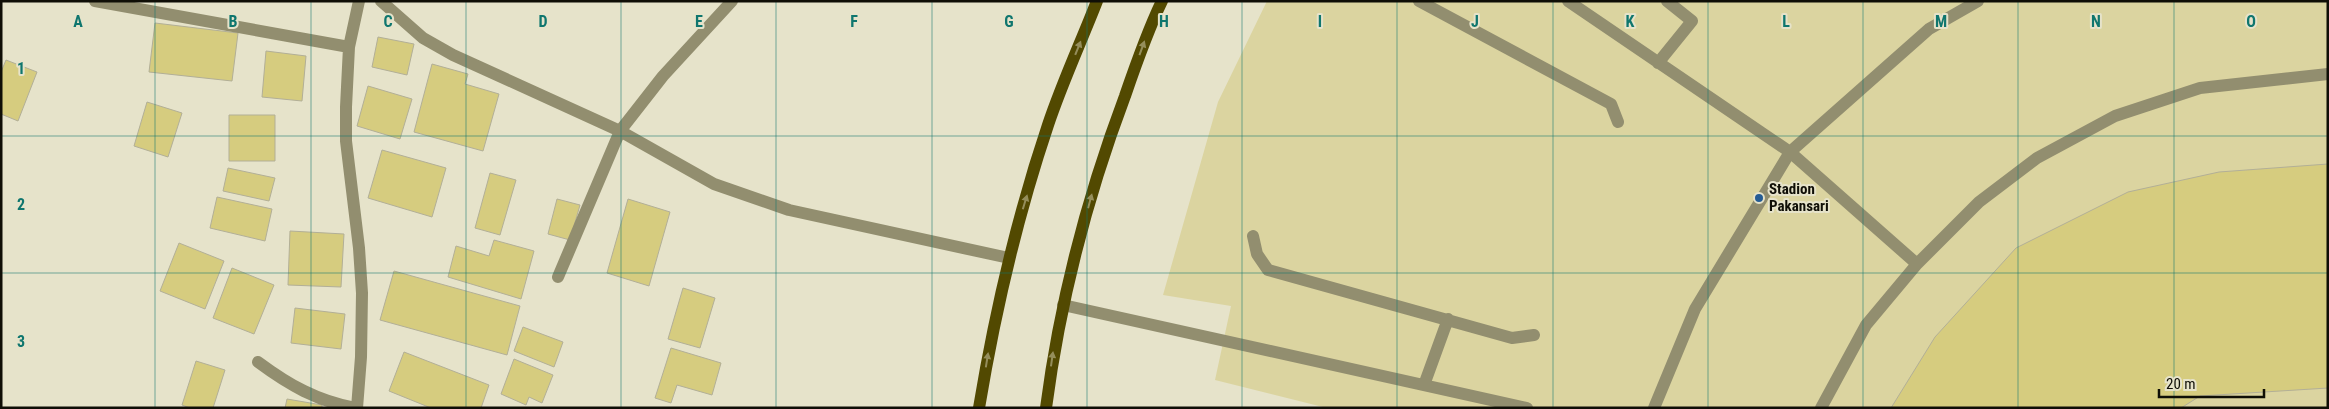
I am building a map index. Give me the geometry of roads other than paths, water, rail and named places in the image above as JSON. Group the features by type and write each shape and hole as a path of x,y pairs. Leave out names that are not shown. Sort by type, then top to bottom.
{"main road":[{"path":"979,408 991,334 1008,258 1048,124 1097,1"},
{"path":"1046,408 1054,348 1063,305 1100,163 1151,24 1162,1"}],"street":[{"path":"95,1 349,48"},
{"path":"258,362 280,379 308,394 323,401 356,408 361,358 362,293 359,248 346,140 349,48 359,1"},
{"path":"381,1 423,38 453,55 620,131 714,184 789,210 1008,258"},
{"path":"558,277 620,131 663,76 732,1"},
{"path":"1419,1 1486,39 1611,104 1618,122"},
{"path":"1568,1 1790,152 1917,264"},
{"path":"1658,63 1692,21 1667,1"},
{"path":"1654,408 1695,309 1790,152 1929,28 1978,1"},
{"path":"1821,408 1827,393 1866,325 1917,264 1979,202 2037,158 2115,116 2200,88 2328,74"},
{"path":"1253,236 1257,254 1268,270 1512,338 1534,335"},
{"path":"1063,305 1527,408"},
{"path":"1424,385 1448,319"}],"place":[{"name":"Stadion Pakansari","path":"1759,198"}]}
